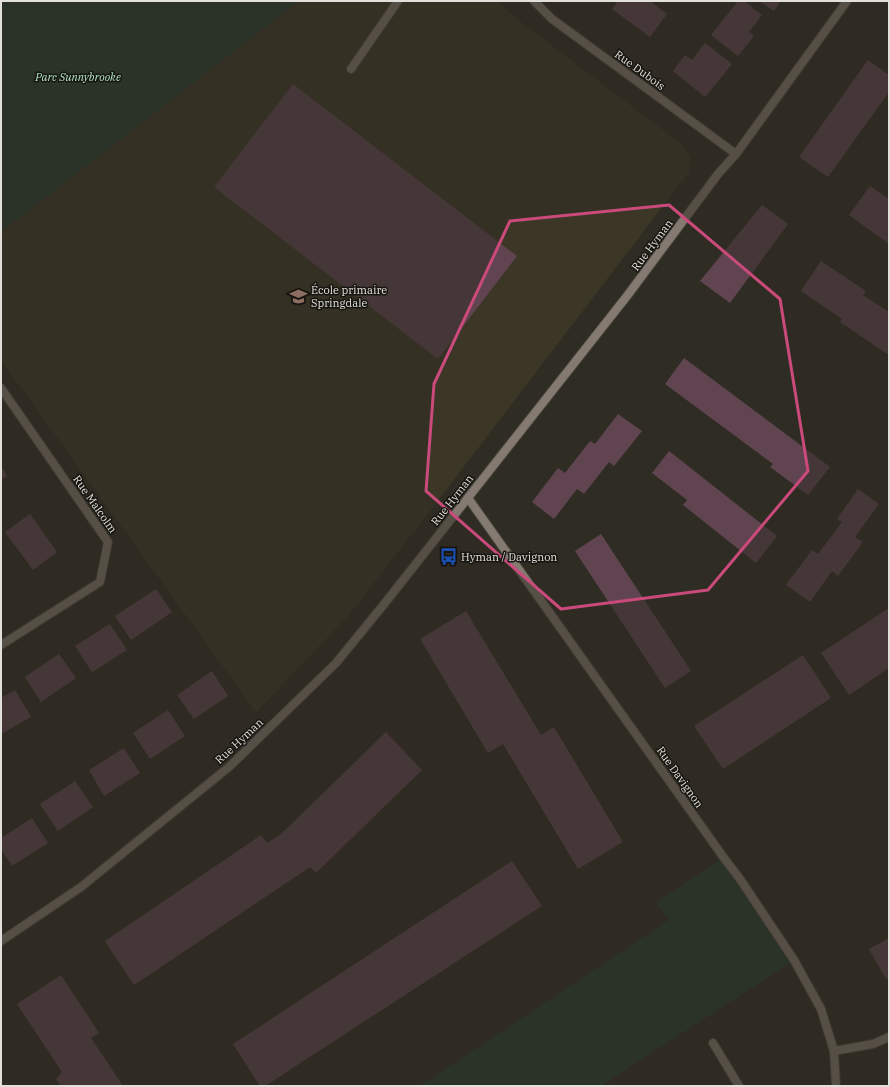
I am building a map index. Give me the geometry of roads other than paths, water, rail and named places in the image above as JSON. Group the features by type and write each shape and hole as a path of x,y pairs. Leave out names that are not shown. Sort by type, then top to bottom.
{"street":[{"path":"351,69 398,1"},
{"name":"Rue Dubois","path":"534,1 552,19 736,154"},
{"name":"Rue Hyman","path":"1,941 81,887 229,767 336,663 468,498 648,268 718,174 736,154 847,1"},
{"name":"Rue Malcolm","path":"1,388 108,542 100,582 1,645"},
{"name":"Rue Davignon","path":"468,498 719,852 740,879 790,953 821,1009 834,1051 836,1086"},
{"path":"834,1051 873,1044 889,1037"},
{"path":"713,1043 739,1086"}],"place":[{"name":"École primaire Springdale","path":"298,296"},
{"name":"Hyman / Davignon","path":"448,557"}],"park label":[{"name":"Parc Sunnybrooke","path":"78,77"}]}
